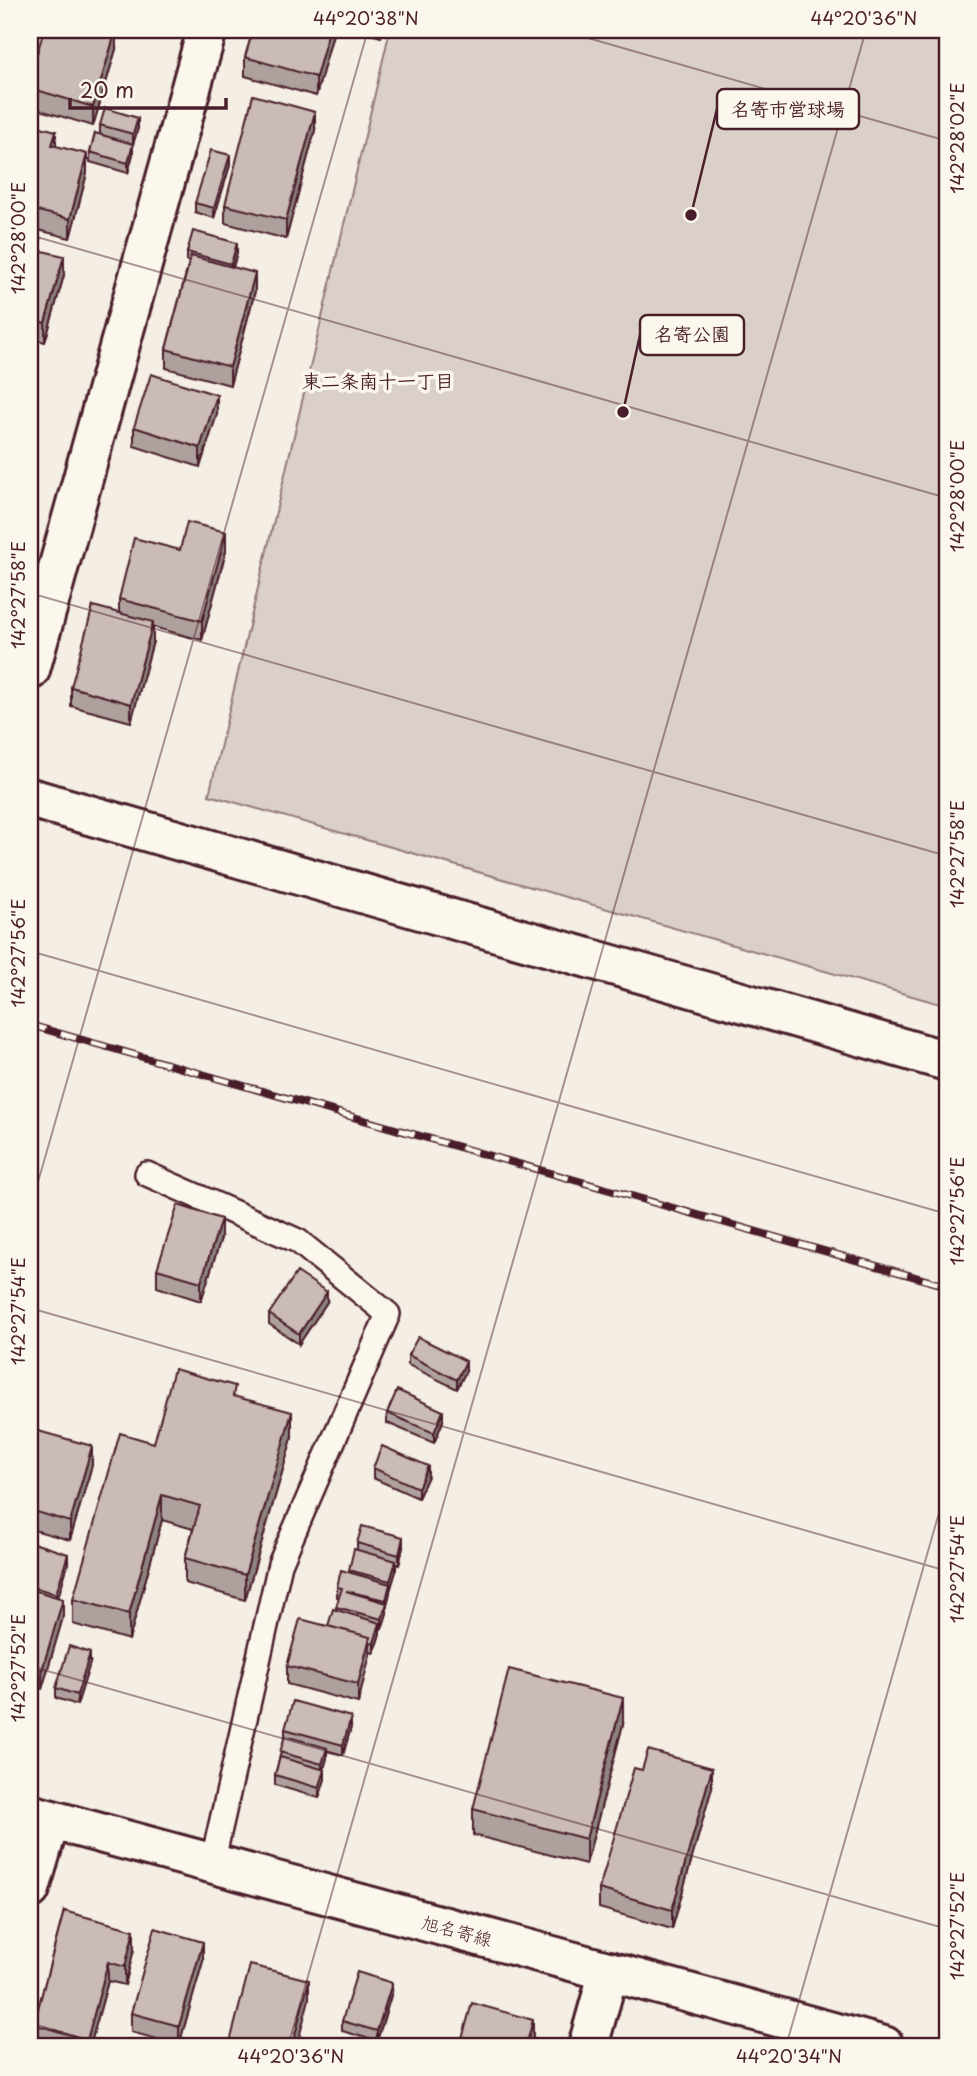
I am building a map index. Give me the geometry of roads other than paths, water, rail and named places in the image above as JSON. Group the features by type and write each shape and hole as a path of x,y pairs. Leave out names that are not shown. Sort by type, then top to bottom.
{"street":[{"path":"30,670 207,30"},
{"path":"30,798 947,1060"},
{"path":"30,1889 40,1817"},
{"name":"旭名寄線","path":"40,1817 884,2046"},
{"path":"588,2046 609,1971"}],"lane":[{"path":"147,1174 298,1241 388,1314 280,1564 212,1864"}],"railway":[{"path":"30,1025 947,1286"}],"place":[{"name":"名寄市営球場","path":"691,215"},
{"name":"名寄公園","path":"623,412"}],"district":[{"name":"東二条南十一丁目","path":"378,380"}]}
